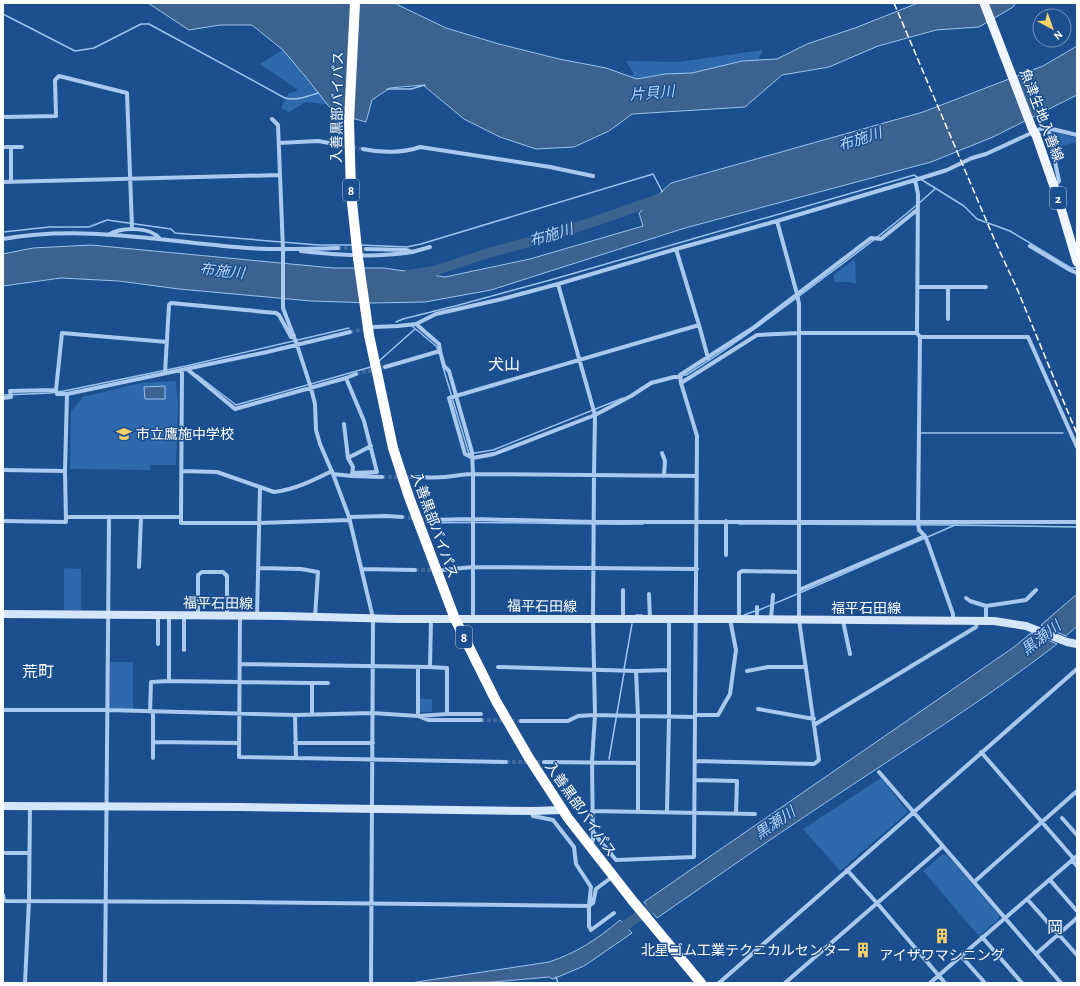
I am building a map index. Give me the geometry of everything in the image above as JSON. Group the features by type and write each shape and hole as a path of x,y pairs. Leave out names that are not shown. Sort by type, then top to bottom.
{"highway":[{"name":"入善黒部バイパス","path":"355,3 349,121 351,193 357,257 393,448 420,529 456,619 496,701 529,758 562,810 590,847 634,903 701,983"}],"main road":[{"name":"魚津生地入善線","path":"984,3 1033,128 1054,187 1077,262"},
{"name":"福平石田線","path":"3,614 109,614 431,619 986,621 1008,622 1026,626 1067,642 1077,644"},
{"path":"3,806 532,812 562,810"}],"street":[{"path":"3,117 56,116 55,80 59,76 127,92 132,228"},
{"path":"272,119 278,124 283,252 282,304 298,345 311,388 315,404 316,430 320,444 333,472 349,519 373,618 371,983"},
{"path":"371,331 416,324 436,314 558,284 915,180 947,170 972,158 992,152 1040,128 1048,128 1077,135"},
{"path":"1048,128 1059,181 1054,187"},
{"path":"279,143 318,141 329,143"},
{"path":"3,147 22,147"},
{"path":"11,147 11,181"},
{"path":"363,149 409,151 420,147 550,167 593,176"},
{"path":"3,182 279,175"},
{"path":"915,180 918,194 918,521 919,530 925,536 953,614 953,622"},
{"path":"593,832 616,860 694,857 697,436 680,375 753,328 871,238 881,239 917,210"},
{"path":"695,761 814,764 820,760 799,620 799,304 777,221"},
{"path":"107,235 113,232 132,228 148,232 158,236 160,239"},
{"path":"3,239 66,233 107,235 283,252 357,257 412,252 430,247"},
{"path":"1030,246 1077,273"},
{"path":"283,252 338,248"},
{"path":"366,249 406,250 412,252"},
{"path":"676,249 708,358"},
{"path":"558,284 595,414 593,568 594,715 592,762 593,840 590,847"},
{"path":"918,287 986,287"},
{"path":"948,287 948,319"},
{"path":"165,373 169,305 171,303 276,313 279,315 291,337 294,336"},
{"path":"416,324 439,344 444,366 449,371 472,452 473,619"},
{"path":"681,377 674,377 651,383 631,396 595,414 494,454 473,458 466,454 449,398 699,325"},
{"path":"167,342 62,334 56,390 57,394 67,394 184,370 350,332"},
{"path":"681,383 757,335 799,333 1028,337 1077,447"},
{"path":"385,367 440,350"},
{"path":"184,370 235,409 356,374"},
{"path":"184,370 181,523 259,523 386,516 402,518"},
{"path":"346,378 360,409 378,472 353,474"},
{"path":"3,398 11,397 10,391 56,390"},
{"path":"3,521 66,522 65,471 67,394"},
{"path":"344,424 348,458 353,467 353,474"},
{"path":"348,458 371,446"},
{"path":"662,453 665,461 664,475"},
{"path":"3,470 65,471"},
{"path":"182,471 217,472 274,492 280,492 303,485 333,472 382,477"},
{"path":"412,477 432,478 447,477 459,474 697,476"},
{"path":"257,616 260,488"},
{"path":"66,517 181,517"},
{"path":"139,567 141,517"},
{"path":"105,983 110,518"},
{"path":"429,520 473,519 594,522 1077,522"},
{"path":"726,521 726,555"},
{"path":"799,590 925,536"},
{"path":"443,570 473,567 696,569"},
{"path":"258,568 301,569 318,572 315,617"},
{"path":"362,569 415,570"},
{"path":"739,619 739,573 742,571 799,572"},
{"path":"198,616 198,575 202,572 223,572 227,576 227,616"},
{"path":"623,590 623,620"},
{"path":"966,598 986,606 1026,600 1036,590"},
{"path":"649,594 650,620"},
{"path":"771,620 773,594"},
{"path":"986,606 986,621"},
{"path":"757,607 757,620"},
{"path":"158,615 158,644"},
{"path":"169,616 169,681"},
{"path":"184,616 184,650"},
{"path":"240,616 239,757 506,762"},
{"path":"430,666 431,619"},
{"path":"521,721 568,721 578,716 594,715 669,717 718,715 730,694 736,650 730,619"},
{"path":"667,811 669,620"},
{"path":"843,621 850,654"},
{"path":"814,725 976,627 977,621"},
{"path":"240,664 430,666 447,668 447,714"},
{"path":"418,667 418,716"},
{"path":"498,667 636,672 669,670"},
{"path":"746,671 768,667 806,667"},
{"path":"719,983 1077,669"},
{"path":"636,672 638,716 638,811"},
{"path":"153,758 150,682 328,683"},
{"path":"312,683 312,714"},
{"path":"758,709 814,719"},
{"path":"3,710 107,710 295,715 372,713 418,716 481,714"},
{"path":"295,715 296,758"},
{"path":"418,716 428,720 481,720"},
{"path":"153,742 239,743"},
{"path":"296,743 372,743"},
{"path":"981,752 1074,858 1077,866"},
{"path":"544,762 638,763"},
{"path":"879,772 1061,983"},
{"path":"695,780 737,781 736,813"},
{"path":"974,882 1076,793"},
{"path":"25,983 29,900 30,807"},
{"path":"592,811 667,811 755,814"},
{"path":"532,812 533,816 553,820 574,846 576,864 591,887 589,906 589,926 591,930 614,913"},
{"path":"1062,818 1077,835"},
{"path":"786,983 943,846"},
{"path":"3,854 30,853"},
{"path":"930,983 1074,858"},
{"path":"847,870 946,983"},
{"path":"3,895 4,901 29,900 589,906 593,903 596,889 613,877"},
{"path":"1050,880 1077,911"},
{"path":"1027,899 1077,955"},
{"path":"1036,954 1077,918"},
{"path":"982,937 1022,983"},
{"path":"961,956 985,983"}],"shaded area":[{"path":"290,45 344,103 323,104 306,102 289,112 281,108 288,94 298,90 260,64"},
{"path":"763,50 751,74 624,84 634,74 626,61 678,62"},
{"path":"1051,131 1077,138 1077,142 1056,147"},
{"path":"855,259 856,283 834,282 834,274"},
{"path":"176,381 178,403 176,465 150,465 150,470 70,469 71,411 83,397 141,383"},
{"path":"64,568 81,569 81,610 64,610"},
{"path":"110,662 133,662 133,709 109,709"},
{"path":"419,699 432,699 432,712 420,712"},
{"path":"881,778 908,812 840,871 803,829"},
{"path":"942,855 947,855 999,915 999,919 979,936 923,871"}],"water":[{"name":"片貝川","path":"148,3 394,3 446,28 499,44 559,59 606,68 637,79 665,74 692,73 742,61 777,59 807,44 855,28 918,3 1016,3 1013,7 979,27 936,30 878,46 829,67 782,75 745,107 632,114 609,131 574,147 536,149 500,137 464,119 423,85 390,88 372,100 366,122 334,113 283,50 252,25 220,25 189,30"},
{"path":"1077,46 1077,95 993,137 931,162 685,228 491,290 425,302 374,303 311,301 179,289 119,281 61,278 3,286 3,254 33,248 91,245 333,268 384,268 445,277 530,259 643,226 639,213 671,183 923,112 1043,66"},
{"path":"165,386 165,399 145,399 144,387"},
{"path":"1077,594 1077,626 1066,636 1041,625"},
{"path":"1031,633 1057,644 971,706 780,833 657,918 644,902 1014,647"},
{"path":"620,920 632,933 584,966 553,979 549,977 493,982 410,983 549,962 586,945"}],"waterway":[{"path":"3,14 75,51 94,48 141,24 149,24 285,98 298,99 318,93"},
{"path":"387,89 411,89 425,85"},
{"path":"360,245 407,247 421,244 653,174 663,193"},
{"path":"396,322 554,279 914,175 964,206 977,219 1010,231 1071,268 1077,268"},
{"path":"683,375 686,375 717,355 777,313 872,242 935,189"},
{"name":"布施川","path":"408,275 434,271 485,254 536,240 664,197"},
{"path":"3,232 49,227 89,227 107,220 171,229 175,233 318,245 352,245"},
{"path":"412,326 436,346 438,350"},
{"path":"3,395 64,391 186,366 349,328"},
{"path":"379,361 415,329"},
{"path":"197,375 236,405 371,367"},
{"path":"443,367 469,454 493,450 623,398"},
{"path":"920,433 1063,433"},
{"path":"431,523 484,522 643,524"},
{"path":"739,524 955,525"},
{"path":"759,610 955,525 1077,527"},
{"name":"黒瀬川","path":"1033,646 1077,609"},
{"path":"744,615 755,611"},
{"path":"636,615 642,615"},
{"path":"624,669 632,624"},
{"path":"609,759 624,673"},
{"name":"黒瀬川","path":"614,933 660,902"},
{"path":"556,977 558,983"}],"tunnel":[{"path":"329,143 363,149"},
{"path":"338,248 366,249"},
{"path":"350,332 368,328"},
{"path":"356,374 385,367"},
{"path":"382,477 412,477"},
{"path":"402,517 429,520"},
{"path":"415,570 436,570"},
{"path":"481,720 521,721"},
{"path":"506,762 544,762"}],"railway":[{"path":"894,3 995,241 1018,291 1077,434"}],"place":[{"name":"市立鷹施中学校","path":"124,434"},
{"name":"アイザワマシニング","path":"942,936"},
{"name":"北星ゴム工業テクニカルセンター","path":"863,950"}],"district":[{"name":"犬山","path":"504,364"},
{"name":"荒町","path":"38,671"},
{"name":"岡","path":"1055,927"}]}
